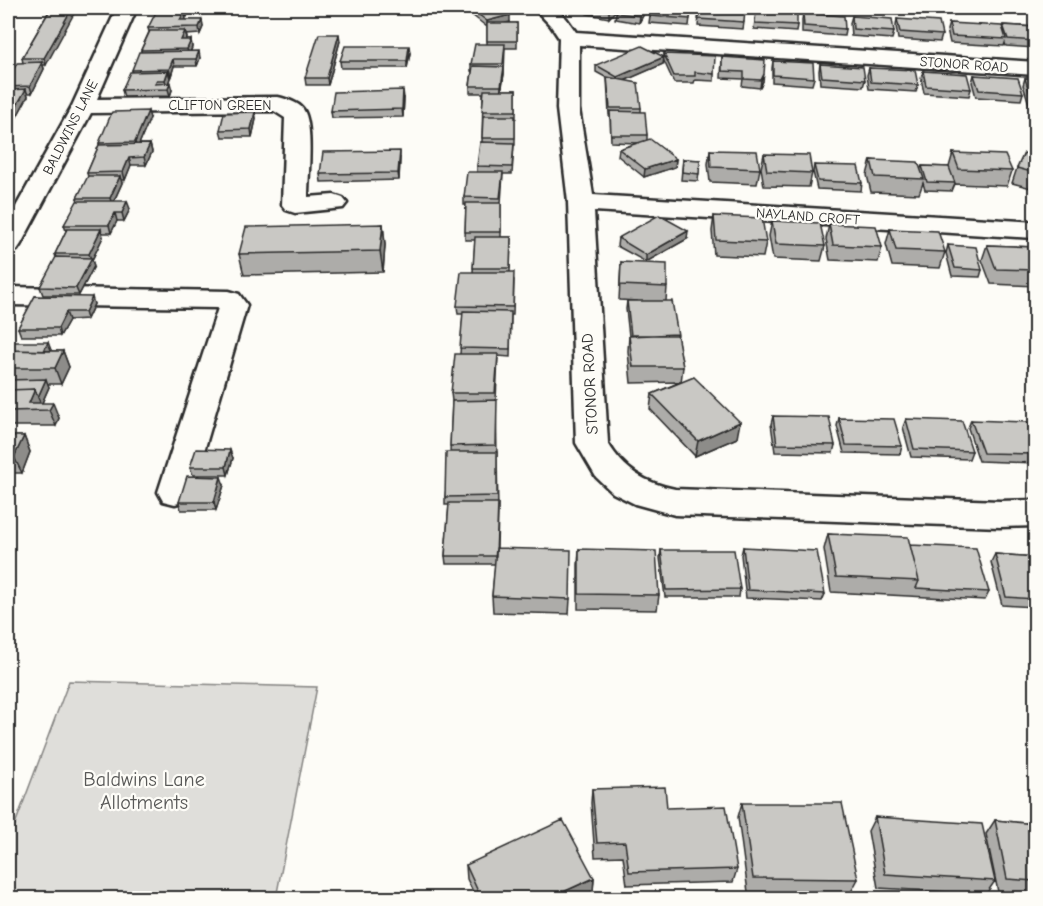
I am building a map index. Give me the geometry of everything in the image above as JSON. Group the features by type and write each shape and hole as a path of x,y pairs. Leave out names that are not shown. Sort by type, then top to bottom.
{"street":[{"name":"BALDWINS LANE","path":"8,244 83,106 127,8"},
{"path":"544,8 559,22 569,38"},
{"name":"STONOR ROAD","path":"1035,69 569,38 568,109 581,202 592,443 603,465 623,484 645,495 675,502 1035,513"},
{"name":"CLIFTON GREEN","path":"83,106 278,104 293,111 297,118 295,205 334,203"},
{"name":"NAYLAND CROFT","path":"581,202 1035,230"},
{"path":"8,296 229,300 233,305 175,492"}],"green space":[{"name":"Baldwins Lane Allotments","path":"69,681 317,687 276,898 8,898 8,843"}],"building":[{"path":"51,8 72,8 44,58 22,58"},
{"path":"158,8 186,8 186,10 157,11"},
{"path":"470,8 500,8 510,15 487,21"},
{"path":"589,8 613,8 609,11"},
{"path":"619,8 644,8 640,16 616,13"},
{"path":"652,8 691,8 690,19 650,16"},
{"path":"700,8 745,10 744,22 698,19"},
{"path":"756,11 797,13 797,25 755,23"},
{"path":"156,12 184,12 180,20 202,20 199,27 148,28"},
{"path":"803,13 844,16 845,29 804,26"},
{"path":"852,16 892,19 894,32 853,29"},
{"path":"897,19 939,22 942,35 900,32"},
{"path":"487,23 517,23 517,41 487,41"},
{"path":"949,23 1002,26 1006,39 952,36"},
{"path":"1003,25 1035,27 1035,41 1008,39"},
{"path":"150,31 185,31 181,40 191,40 187,49 141,50"},
{"path":"319,34 339,34 327,78 305,78"},
{"path":"475,44 505,44 503,64 471,64"},
{"path":"345,46 409,46 407,61 340,61"},
{"path":"642,46 664,57 617,77 596,65"},
{"path":"199,51 196,59 173,59 169,69 132,70 139,52"},
{"path":"664,54 715,56 714,74 695,72 695,76 674,76"},
{"path":"722,57 765,60 764,74 761,80 744,79 744,72 722,71"},
{"path":"773,61 813,63 814,78 773,75"},
{"path":"42,62 30,86 8,87 8,80 17,63"},
{"path":"820,64 863,67 865,80 822,77"},
{"path":"473,66 504,67 501,86 470,86"},
{"path":"869,68 915,70 918,85 871,82"},
{"path":"168,71 165,80 157,80 155,84 170,83 168,89 122,90 130,72"},
{"path":"923,71 967,74 971,89 926,86"},
{"path":"974,75 1018,78 1023,93 979,90"},
{"path":"607,77 638,83 641,108 610,108"},
{"path":"1025,78 1035,79 1035,100 1032,100"},
{"path":"26,89 13,112 8,113 8,90"},
{"path":"403,90 402,109 331,111 334,92"},
{"path":"484,90 516,90 516,111 482,111"},
{"path":"148,111 135,142 99,143 112,112"},
{"path":"610,111 645,112 647,135 611,135"},
{"path":"255,112 251,129 220,130 224,113"},
{"path":"483,116 515,116 515,138 482,138"},
{"path":"650,139 676,159 645,169 619,149"},
{"path":"480,142 514,143 512,167 477,166"},
{"path":"150,144 144,157 129,158 123,172 87,173 99,145"},
{"path":"710,150 757,151 760,169 711,167"},
{"path":"400,151 398,173 320,174 323,152"},
{"path":"953,153 1005,155 1012,171 959,169"},
{"path":"1024,153 1035,156 1035,173 1017,168"},
{"path":"764,154 809,155 812,173 767,171"},
{"path":"683,159 700,160 699,174 682,172"},
{"path":"871,160 918,162 924,179 875,177"},
{"path":"814,165 858,166 862,183 818,181"},
{"path":"922,166 949,167 955,183 927,182"},
{"path":"467,172 503,172 500,198 464,197"},
{"path":"88,176 120,176 110,198 77,198"},
{"path":"77,201 127,201 122,213 115,213 109,225 64,225"},
{"path":"466,203 501,203 501,232 465,232"},
{"path":"659,215 688,231 646,255 618,238"},
{"path":"714,216 762,218 766,242 716,240"},
{"path":"772,221 820,223 825,246 776,244"},
{"path":"383,224 380,251 239,254 246,227"},
{"path":"829,224 876,226 882,247 833,245"},
{"path":"67,229 101,229 89,254 55,254"},
{"path":"890,229 938,231 945,252 896,250"},
{"path":"475,237 511,237 510,268 473,268"},
{"path":"948,245 976,247 982,270 955,268"},
{"path":"987,245 1035,247 1035,270 996,269"},
{"path":"56,257 92,258 76,288 40,287"},
{"path":"621,262 667,264 667,287 620,285"},
{"path":"461,272 514,272 513,307 457,306"},
{"path":"35,296 92,297 85,312 66,312 58,328 18,328"},
{"path":"627,301 672,301 678,335 631,335"},
{"path":"463,311 511,312 510,349 460,348"},
{"path":"677,334 683,367 633,367 629,336"},
{"path":"8,342 48,342 44,351 8,350"},
{"path":"8,350 63,351 55,368 8,368"},
{"path":"455,354 498,354 495,393 451,393"},
{"path":"694,377 740,422 698,441 652,394"},
{"path":"46,379 38,397 35,389 8,390 8,380"},
{"path":"35,389 29,403 53,403 49,410 8,411 8,390"},
{"path":"497,400 496,445 450,446 452,401"},
{"path":"773,416 829,417 835,445 777,444"},
{"path":"839,418 894,419 902,446 846,445"},
{"path":"906,419 962,421 972,451 914,449"},
{"path":"971,420 1027,422 1035,443 1035,454 983,453"},
{"path":"8,436 24,436 14,457 8,457"},
{"path":"196,449 230,450 226,467 190,467"},
{"path":"446,452 497,452 497,496 445,497"},
{"path":"187,476 221,477 214,502 179,502"},
{"path":"449,503 498,503 496,556 445,556"},
{"path":"828,534 908,537 919,581 836,577"},
{"path":"910,545 976,548 989,592 916,588 919,581"},
{"path":"743,547 817,551 825,594 748,590"},
{"path":"496,548 571,550 570,599 492,596"},
{"path":"579,549 656,551 659,595 579,594"},
{"path":"661,550 734,550 740,589 666,590"},
{"path":"995,554 1035,557 1035,599 1006,597"},
{"path":"665,787 667,808 726,806 737,869 629,872 625,842 597,843 592,789"},
{"path":"742,803 842,803 858,879 753,878"},
{"path":"875,817 982,824 995,881 885,874"},
{"path":"563,820 594,878 550,898 481,898 466,865"},
{"path":"995,820 1035,824 1035,881 1007,879"}]}
